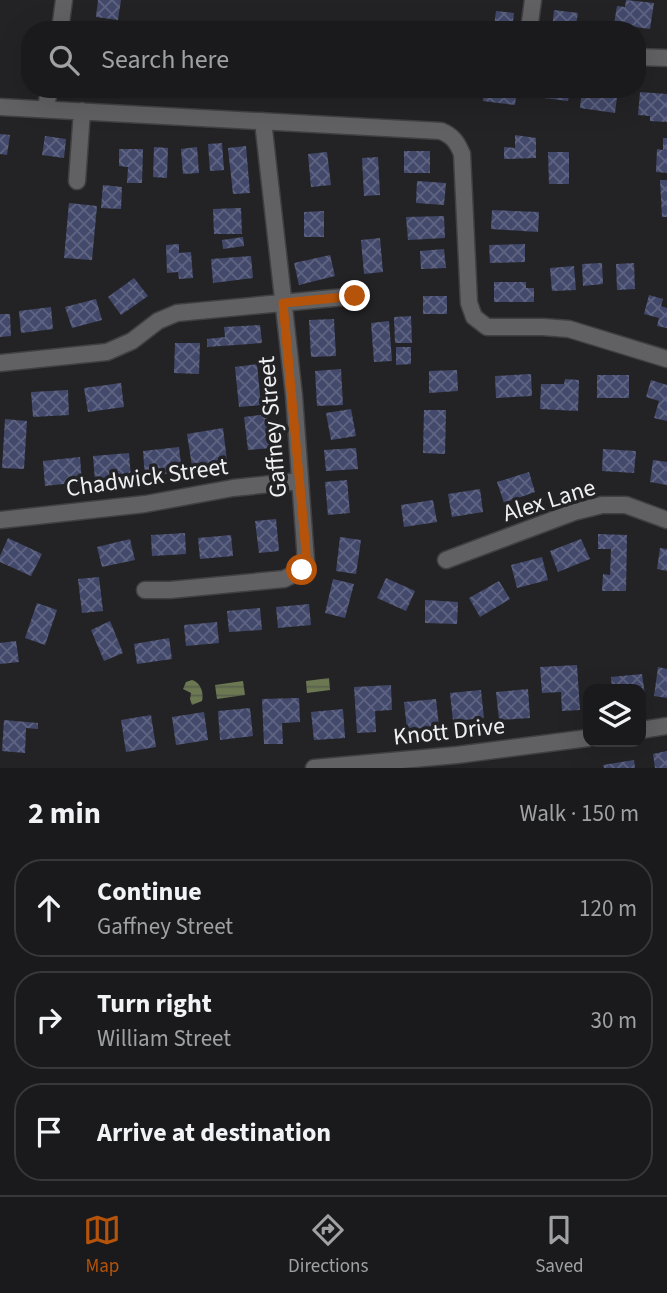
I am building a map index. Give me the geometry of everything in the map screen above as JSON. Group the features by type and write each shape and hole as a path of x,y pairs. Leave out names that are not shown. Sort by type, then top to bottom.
{"street":[{"path":"61,21 64,0"},
{"path":"530,21 533,0"},
{"path":"646,57 667,58"},
{"path":"46,109 48,98"},
{"path":"0,107 425,128 441,131 451,135 461,154 469,303 474,317 488,327 569,329 667,359"},
{"path":"76,181 82,111"},
{"name":"Gaffney Street","path":"145,590 170,590 293,576 302,570 306,561 283,303 263,121"},
{"path":"0,363 107,352 132,341 158,321 177,313 355,296"},
{"name":"Chadwick Street","path":"0,520 145,504 233,488 300,481"},
{"name":"Alex Lane","path":"446,560 574,512 602,505 625,505 667,520"},
{"path":"646,729 667,726"},
{"name":"Knott Drive","path":"314,768 457,761 583,739"}],"shaded area":[{"path":"329,678 330,690 307,693 306,681"},
{"path":"192,680 200,686 203,695 202,701 192,705 191,693 183,689 186,682"},
{"path":"243,681 245,695 217,699 215,685"}],"building":[{"path":"98,0 121,0 118,20 96,17"},
{"path":"626,0 654,3 650,29 646,28 646,21 614,21 617,6 625,7"},
{"path":"554,10 578,13 577,21 553,21"},
{"path":"496,11 514,13 513,21 495,21"},
{"path":"646,92 667,94 667,122 650,121 650,116 638,115 639,98 646,98"},
{"path":"483,98 516,98 515,105 483,101"},
{"path":"544,98 568,98 568,101"},
{"path":"581,98 617,98 615,113 580,108"},
{"path":"0,134 10,135 7,155 0,154"},
{"path":"515,135 536,138 536,158 504,159 504,147 515,148"},
{"path":"45,136 66,139 64,158 42,155"},
{"path":"663,138 667,138 667,173 656,172 657,149 663,150"},
{"path":"222,143 224,170 210,171 208,144"},
{"path":"246,146 250,193 233,194 228,148"},
{"path":"154,147 168,148 167,178 153,177"},
{"path":"197,147 199,173 183,174 181,149"},
{"path":"119,149 143,149 142,183 127,183 128,167 119,166"},
{"path":"404,151 430,151 430,173 404,173"},
{"path":"327,152 331,185 311,187 308,154"},
{"path":"548,152 569,152 569,184 549,184"},
{"path":"378,157 380,195 364,196 362,158"},
{"path":"660,180 667,180 667,217 662,217"},
{"path":"417,181 446,183 444,205 416,203"},
{"path":"103,185 122,187 121,209 101,208"},
{"path":"69,203 97,206 92,260 64,258"},
{"path":"241,208 242,234 214,234 213,209"},
{"path":"492,210 539,212 538,232 491,229"},
{"path":"324,211 324,237 304,237 304,212"},
{"path":"444,216 445,238 408,240 406,217"},
{"path":"243,237 244,246 223,249 222,240"},
{"path":"380,238 383,272 364,274 361,240"},
{"path":"179,244 179,253 191,252 193,278 179,279 178,272 167,273 166,245"},
{"path":"525,244 525,262 490,263 489,245"},
{"path":"444,249 446,268 421,269 420,251"},
{"path":"330,255 335,276 299,285 294,263"},
{"path":"251,256 253,278 213,283 211,259"},
{"path":"602,263 603,284 583,286 582,264"},
{"path":"634,263 635,289 617,290 616,264"},
{"path":"574,266 576,290 552,291 550,268"},
{"path":"134,278 148,296 121,315 108,297"},
{"path":"494,282 526,282 526,288 534,288 534,302 494,302"},
{"path":"649,295 663,299 661,306 667,308 667,328 657,326 659,318 644,314"},
{"path":"423,296 447,296 447,314 423,314"},
{"path":"96,299 102,320 72,328 65,307"},
{"path":"51,307 53,329 21,333 19,311"},
{"path":"0,314 10,314 11,336 0,337"},
{"path":"411,316 412,343 395,343 394,317"},
{"path":"334,319 336,356 311,357 309,320"},
{"path":"389,321 392,361 374,362 371,323"},
{"path":"260,325 262,343 207,347 207,339 225,337 224,327"},
{"path":"175,343 200,343 199,374 174,373"},
{"path":"396,347 411,347 411,364 396,365"},
{"path":"257,364 261,405 239,407 235,367"},
{"path":"341,369 343,405 317,406 315,371"},
{"path":"457,370 458,391 429,393 429,371"},
{"path":"531,374 532,396 496,398 495,376"},
{"path":"597,375 629,375 629,398 597,398"},
{"path":"565,379 579,380 578,411 540,409 541,384 564,384"},
{"path":"651,380 667,385 667,421 654,418 659,401 646,397"},
{"path":"121,383 124,407 88,412 84,388"},
{"path":"68,390 69,415 33,417 31,392"},
{"path":"351,409 356,436 331,440 326,413"},
{"path":"424,410 446,410 445,454 423,453"},
{"path":"267,414 271,448 248,450 244,417"},
{"path":"5,419 27,421 24,469 2,468"},
{"path":"223,428 227,461 192,466 187,434"},
{"path":"179,447 182,472 145,476 143,451"},
{"path":"356,448 358,469 326,471 324,450"},
{"path":"603,449 636,451 634,473 602,471"},
{"path":"129,453 131,478 95,481 93,456"},
{"path":"80,457 82,482 45,486 43,461"},
{"path":"653,460 667,462 667,485 650,482"},
{"path":"529,472 535,492 504,503 497,482"},
{"path":"347,480 350,513 328,515 325,482"},
{"path":"480,489 483,512 452,517 448,494"},
{"path":"433,500 437,522 404,527 401,505"},
{"path":"276,519 279,551 259,553 255,521"},
{"path":"185,533 186,554 152,556 151,535"},
{"path":"598,534 627,535 626,591 602,591 603,574 610,575 611,549 598,549"},
{"path":"231,535 233,556 200,559 198,538"},
{"path":"340,537 361,540 356,574 336,571"},
{"path":"8,538 42,554 31,576 0,562"},
{"path":"130,539 135,560 102,567 97,547"},
{"path":"581,539 590,559 558,572 550,551"},
{"path":"660,548 667,549 667,571 657,569"},
{"path":"542,557 548,580 517,588 511,565"},
{"path":"99,577 103,611 82,613 78,579"},
{"path":"386,578 415,591 406,611 377,598"},
{"path":"333,579 354,584 345,618 325,613"},
{"path":"499,581 510,599 480,617 469,598"},
{"path":"425,600 458,602 457,624 425,623"},
{"path":"37,603 57,610 45,645 25,638"},
{"path":"309,604 311,625 278,628 276,607"},
{"path":"260,608 262,630 229,632 227,611"},
{"path":"110,621 123,653 104,661 91,630"},
{"path":"217,622 219,643 186,646 184,625"},
{"path":"169,638 172,659 137,664 134,644"},
{"path":"16,641 19,662 0,664 0,643"},
{"path":"577,665 580,710 562,711 561,692 542,693 540,667"},
{"path":"658,667 667,669 667,698 654,696"},
{"path":"642,674 643,684 612,684 611,677"},
{"path":"391,685 392,710 375,711 376,732 357,733 354,687"},
{"path":"528,689 530,718 499,720 496,692"},
{"path":"481,690 484,718 453,721 450,693"},
{"path":"299,698 300,722 282,723 283,744 264,744 262,699"},
{"path":"436,699 439,726 407,730 404,702"},
{"path":"250,708 253,736 220,740 218,711"},
{"path":"343,709 345,738 314,740 311,712"},
{"path":"204,712 208,740 176,745 172,717"},
{"path":"151,715 156,747 126,752 121,720"},
{"path":"4,720 38,723 38,729 26,728 25,753 2,751"},
{"path":"667,751 667,768 655,768 653,754"},
{"path":"634,760 635,768 604,768 603,765"}],"route":[{"path":"302,570 306,552 283,303 355,296"}]}
